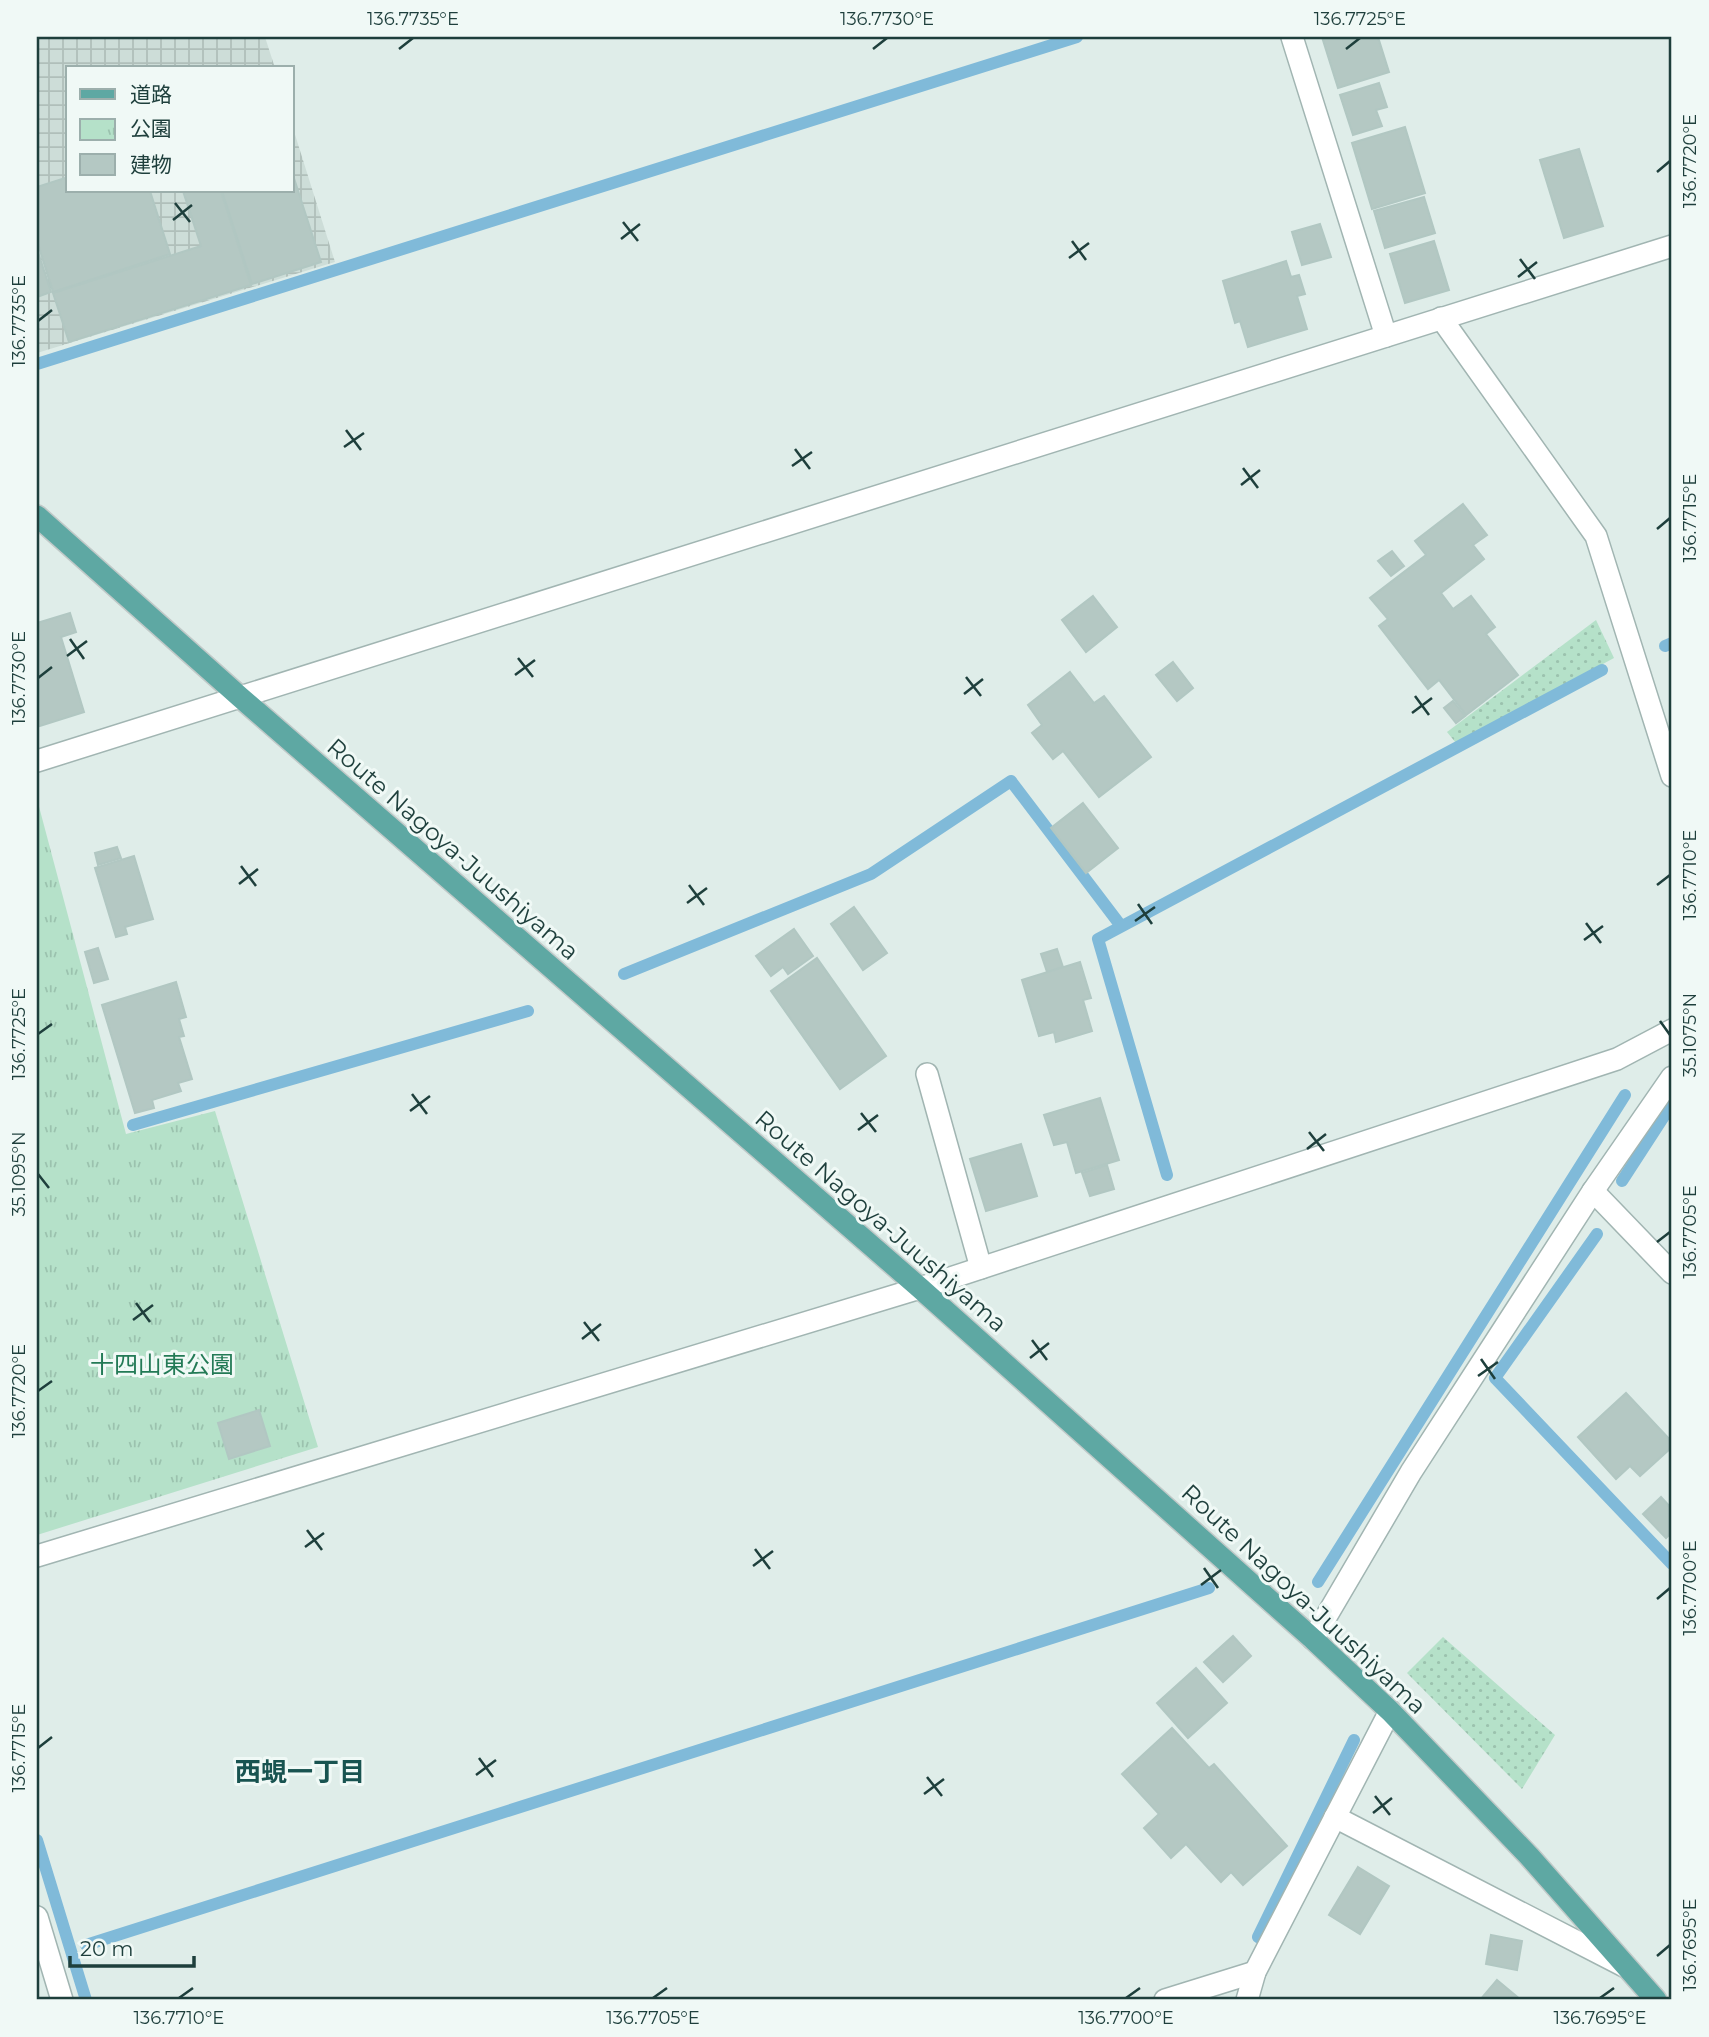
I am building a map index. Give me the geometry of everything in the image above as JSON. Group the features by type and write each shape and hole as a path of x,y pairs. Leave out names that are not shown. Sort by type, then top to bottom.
{"main road":[{"name":"Route Nagoya-Juushiyama","path":"37,516 240,697 920,1288 1313,1639 1390,1711 1529,1856 1656,2000"}],"street":[{"path":"1292,37 1386,336"},
{"path":"37,761 1672,246"},
{"path":"1441,318 1596,536 1672,776"},
{"path":"37,1556 920,1288 1617,1059 1672,1030"},
{"path":"927,1074 981,1268"},
{"path":"1313,1639 1411,1472 1593,1191 1672,1077"},
{"path":"1593,1191 1672,1273"},
{"path":"1247,2000 1255,1972 1390,1711"},
{"path":"1335,1816 1630,1969"},
{"path":"37,1917 62,2000"},
{"path":"1165,2000 1255,1972"}],"shaded area":[{"path":"37,37 265,37 274,66 66,66 66,192 294,192 294,131 335,262 37,353"}],"green space":[{"path":"1596,620 1614,658 1456,743 1447,732"},
{"name":"十四山東公園","path":"37,799 126,1134 215,1111 318,1447 37,1535"},
{"path":"1443,1637 1555,1735 1522,1789 1407,1673"}],"building":[{"path":"1322,37 1378,37 1389,72 1338,88"},
{"path":"1379,83 1387,107 1376,110 1382,126 1353,135 1340,95"},
{"path":"1405,127 1425,193 1372,209 1352,143"},
{"path":"1579,149 1603,226 1564,238 1540,160"},
{"path":"66,178 66,192 150,192 170,254 53,292 37,241 37,187"},
{"path":"294,178 321,262 252,284 222,192 294,192"},
{"path":"183,192 221,192 251,285 69,342 53,293 201,246"},
{"path":"1424,197 1435,233 1385,248 1374,211"},
{"path":"1320,224 1331,257 1302,265 1292,232"},
{"path":"1434,241 1449,290 1405,303 1390,254"},
{"path":"37,249 51,292 37,297"},
{"path":"1286,261 1291,277 1299,275 1305,294 1297,296 1307,329 1248,347 1240,321 1235,323 1223,281"},
{"path":"1463,504 1487,535 1473,545 1484,559 1441,593 1453,609 1471,596 1495,627 1486,634 1518,675 1466,715 1439,680 1428,689 1379,626 1388,619 1370,598 1426,555 1415,541"},
{"path":"1392,551 1404,566 1391,576 1378,561"},
{"path":"1093,596 1117,627 1086,652 1062,620"},
{"path":"70,613 76,632 61,637 84,712 37,727 37,623"},
{"path":"1173,662 1193,688 1177,701 1156,675"},
{"path":"1070,672 1094,703 1104,696 1151,757 1099,797 1063,751 1053,759 1032,733 1042,725 1028,705"},
{"path":"1453,701 1465,716 1456,723 1444,708"},
{"path":"1083,803 1118,848 1086,873 1051,828"},
{"path":"117,847 121,858 98,865 95,853"},
{"path":"134,856 153,919 125,927 127,934 116,937 95,868"},
{"path":"854,907 887,953 863,970 831,924"},
{"path":"794,929 813,956 788,974 783,967 771,976 756,956"},
{"path":"98,948 108,979 94,983 85,952"},
{"path":"1057,949 1063,967 1047,972 1041,954"},
{"path":"817,958 886,1056 840,1089 771,991"},
{"path":"1080,962 1091,998 1083,1000 1092,1031 1056,1042 1054,1032 1039,1036 1022,980"},
{"path":"176,982 186,1017 179,1019 184,1036 179,1037 192,1079 178,1083 181,1091 152,1100 154,1108 135,1113 102,1005"},
{"path":"1100,1098 1119,1160 1076,1173 1067,1142 1054,1145 1044,1115"},
{"path":"1021,1144 1037,1196 986,1211 970,1159"},
{"path":"1107,1165 1114,1189 1090,1196 1082,1173"},
{"path":"1626,1393 1672,1442 1672,1447 1640,1476 1630,1466 1616,1479 1578,1437"},
{"path":"259,1410 270,1446 229,1459 218,1423"},
{"path":"1661,1497 1672,1509 1672,1532 1666,1538 1643,1514"},
{"path":"1233,1636 1251,1656 1223,1682 1204,1662"},
{"path":"1196,1668 1227,1703 1188,1738 1157,1703"},
{"path":"1172,1728 1209,1768 1214,1764 1287,1846 1243,1885 1231,1872 1221,1882 1186,1844 1171,1858 1144,1828 1159,1814 1122,1774"},
{"path":"1358,1867 1389,1886 1360,1934 1329,1915"},
{"path":"1491,1935 1522,1941 1517,1970 1486,1964"},
{"path":"1497,1980 1521,2000 1480,2000"}],"waterway":[{"path":"37,364 1077,37"},
{"path":"1665,646 1672,643"},
{"path":"1167,1175 1098,939 1602,670"},
{"path":"624,974 871,874 1011,781 1121,926"},
{"path":"133,1125 528,1011"},
{"path":"1318,1582 1625,1095"},
{"path":"1622,1181 1672,1104"},
{"path":"1597,1234 1495,1378 1672,1564"},
{"path":"86,1945 1209,1588"},
{"path":"1258,1937 1354,1740"},
{"path":"37,1840 86,2000"}],"district":[{"name":"西蜆一丁目","path":"300,1772"}]}
